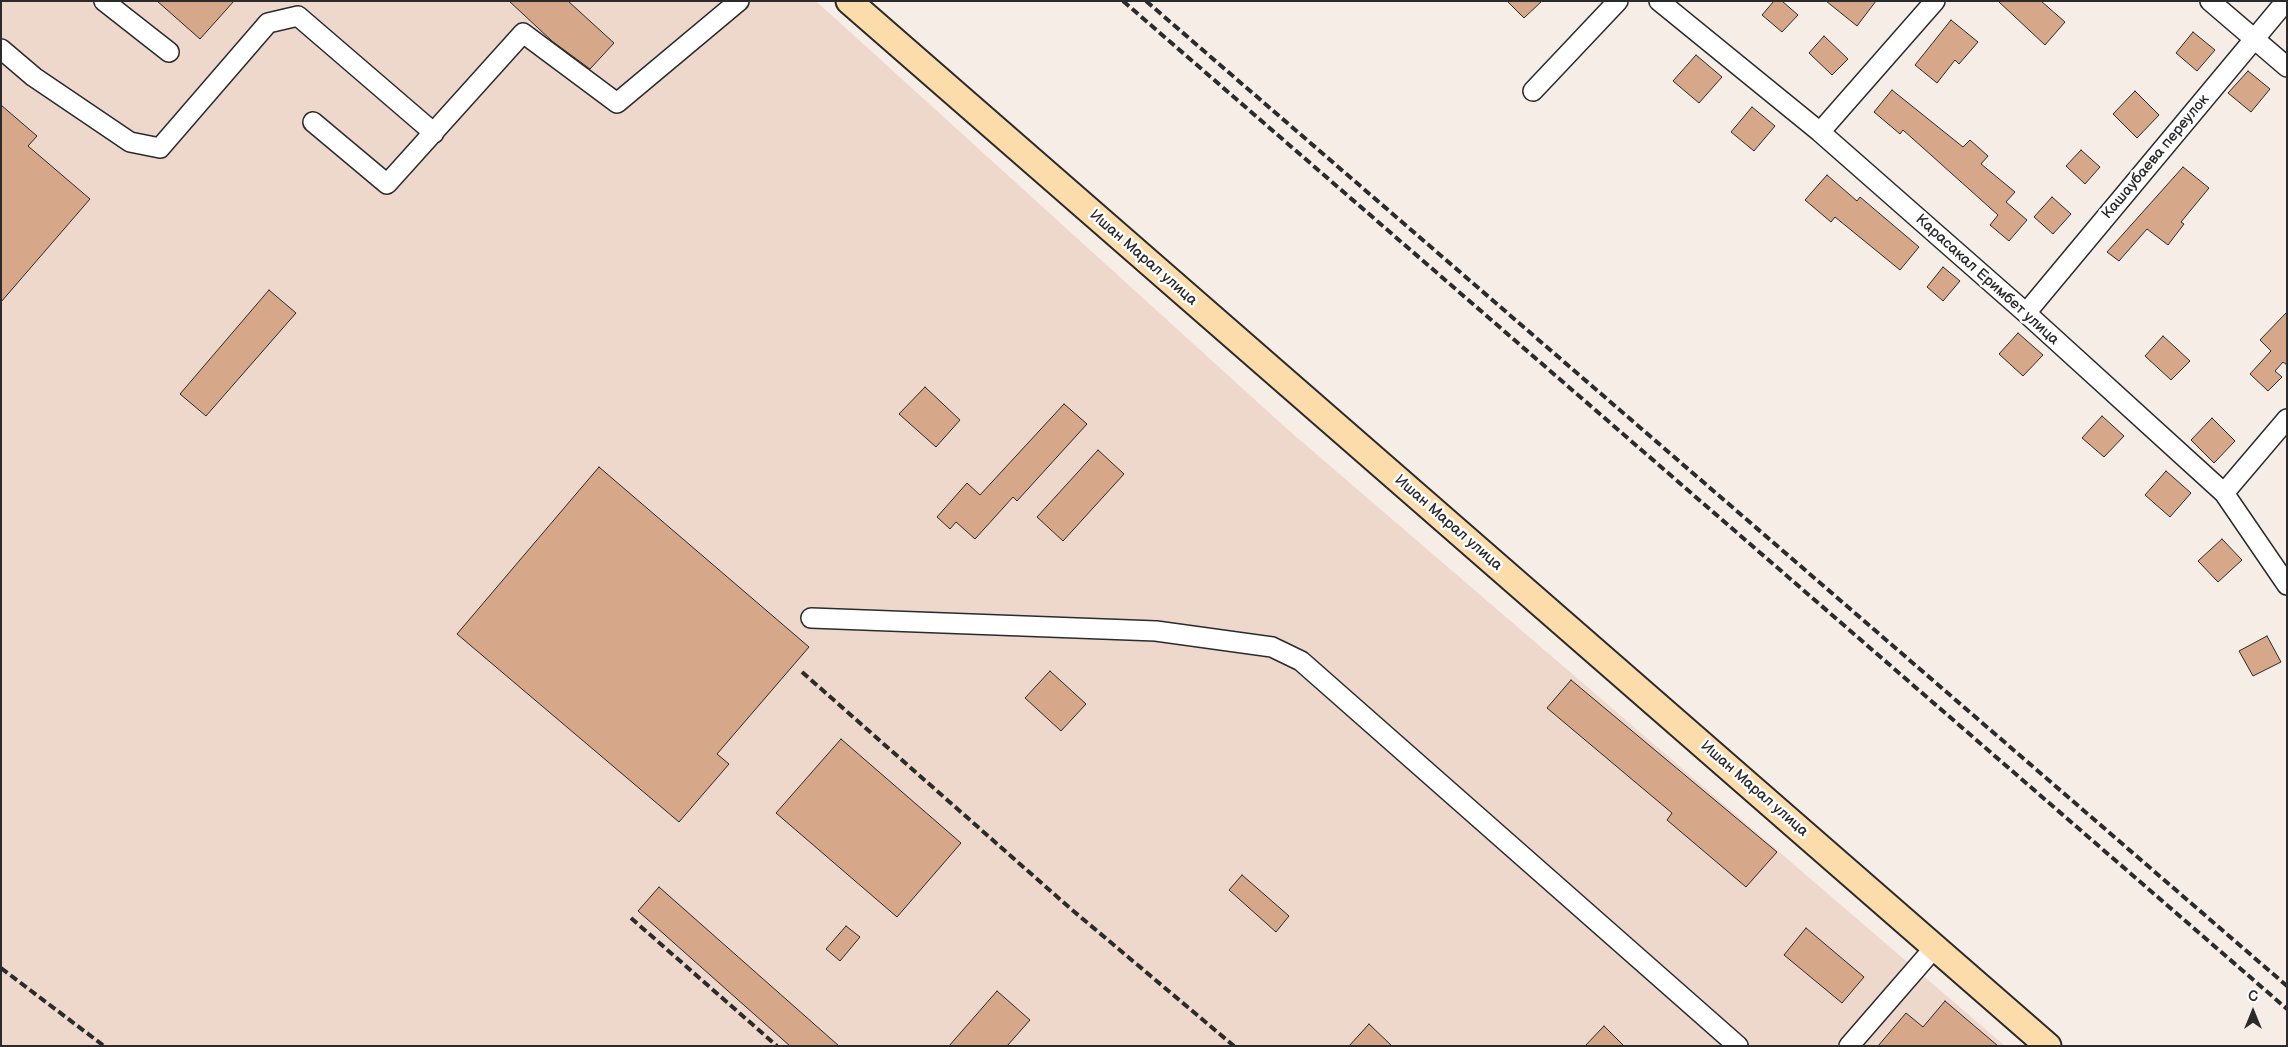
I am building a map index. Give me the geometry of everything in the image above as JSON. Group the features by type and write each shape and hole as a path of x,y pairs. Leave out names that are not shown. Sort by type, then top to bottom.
{"main road":[{"name":"Ишан Марал улица","path":"849,1 2048,1046"}],"street":[{"path":"104,1 169,52"},
{"path":"313,122 388,184 523,33 617,103 739,1"},
{"path":"1533,91 1618,1"},
{"name":"Карасакал Еримбет улица","path":"1659,1 1820,132 2026,313 2224,493 2287,585"},
{"path":"1820,132 1935,1"},
{"path":"2210,1 2287,67"},
{"name":"Кашаубаева переулок","path":"2026,313 2286,1"},
{"path":"1,49 34,77 130,142 160,148 268,23 298,16 434,133"},
{"path":"2224,493 2287,419"},
{"path":"811,618 1156,631 1272,647 1301,661 1738,1046"},
{"path":"1849,1046 1935,947"}],"shaded area":[{"path":"1,1 816,1 1286,428 2005,1046 1,1046"}],"building":[{"path":"157,1 234,1 200,39"},
{"path":"509,1 568,1 614,43 590,69 552,41"},
{"path":"1507,1 1542,1 1524,18"},
{"path":"1774,1 1782,1 1798,15 1782,32 1762,15"},
{"path":"1826,1 1876,1 1857,26"},
{"path":"1998,1 2041,1 2065,22 2045,45"},
{"path":"1951,20 1978,42 1959,64 1955,60 1937,83 1915,65"},
{"path":"2193,32 2215,50 2197,71 2176,53"},
{"path":"1824,36 1848,59 1832,75 1809,53"},
{"path":"1696,55 1722,77 1699,103 1673,81"},
{"path":"2248,71 2270,89 2251,112 2228,93"},
{"path":"1892,90 1963,147 1970,140 1988,156 1981,164 2015,192 2006,202 2027,220 2009,241 1990,225 1998,215 1903,130 1900,134 1874,112"},
{"path":"2135,91 2159,115 2137,138 2113,114"},
{"path":"1,105 37,136 28,146 90,199 1,302"},
{"path":"1752,107 1775,126 1754,151 1731,132"},
{"path":"2081,150 2100,167 2085,184 2066,166"},
{"path":"2183,167 2209,188 2181,222 2184,224 2168,245 2147,229 2119,261 2107,252"},
{"path":"1827,175 1857,201 1860,197 1919,247 1900,270 1835,217 1831,222 1805,200"},
{"path":"2052,197 2071,214 2053,234 2034,217"},
{"path":"1943,267 1960,281 1943,301 1927,287"},
{"path":"269,290 296,313 206,416 180,394"},
{"path":"2287,312 2287,365 2283,362 2275,371 2282,377 2268,391 2250,374 2271,351 2260,340"},
{"path":"2018,333 2043,355 2023,376 1999,354"},
{"path":"2163,336 2190,361 2171,380 2145,356"},
{"path":"925,387 960,420 936,447 899,414"},
{"path":"1064,404 1087,424 1017,501 1013,497 975,539 956,522 950,529 937,517 967,483 980,495"},
{"path":"2102,416 2124,436 2104,457 2082,438"},
{"path":"2212,418 2235,441 2214,463 2191,440"},
{"path":"1098,450 1124,474 1063,541 1037,517"},
{"path":"599,467 809,647 717,754 729,764 679,822 457,634"},
{"path":"2166,471 2191,493 2170,517 2145,495"},
{"path":"2222,539 2242,560 2218,582 2198,561"},
{"path":"2267,636 2281,662 2253,676 2239,651"},
{"path":"1050,671 1086,704 1061,731 1025,698"},
{"path":"1571,680 1777,852 1746,887 1667,820 1672,813 1547,708"},
{"path":"841,739 961,843 897,917 776,813"},
{"path":"1242,875 1289,916 1276,932 1229,890"},
{"path":"659,887 839,1046 790,1046 638,911"},
{"path":"846,926 860,937 840,961 826,949"},
{"path":"1806,928 1864,977 1842,1003 1784,955"},
{"path":"997,991 1030,1020 1007,1046 949,1046"},
{"path":"1945,1001 1998,1046 1878,1046 1906,1013 1923,1027"},
{"path":"1369,1024 1392,1046 1349,1046"},
{"path":"1604,1026 1624,1046 1585,1046"}],"railway":[{"path":"1123,1 2287,1009"},
{"path":"1146,1 2287,986"},
{"path":"802,672 1071,909 1234,1046"},
{"path":"631,918 777,1046"},
{"path":"1,968 104,1046"}]}
